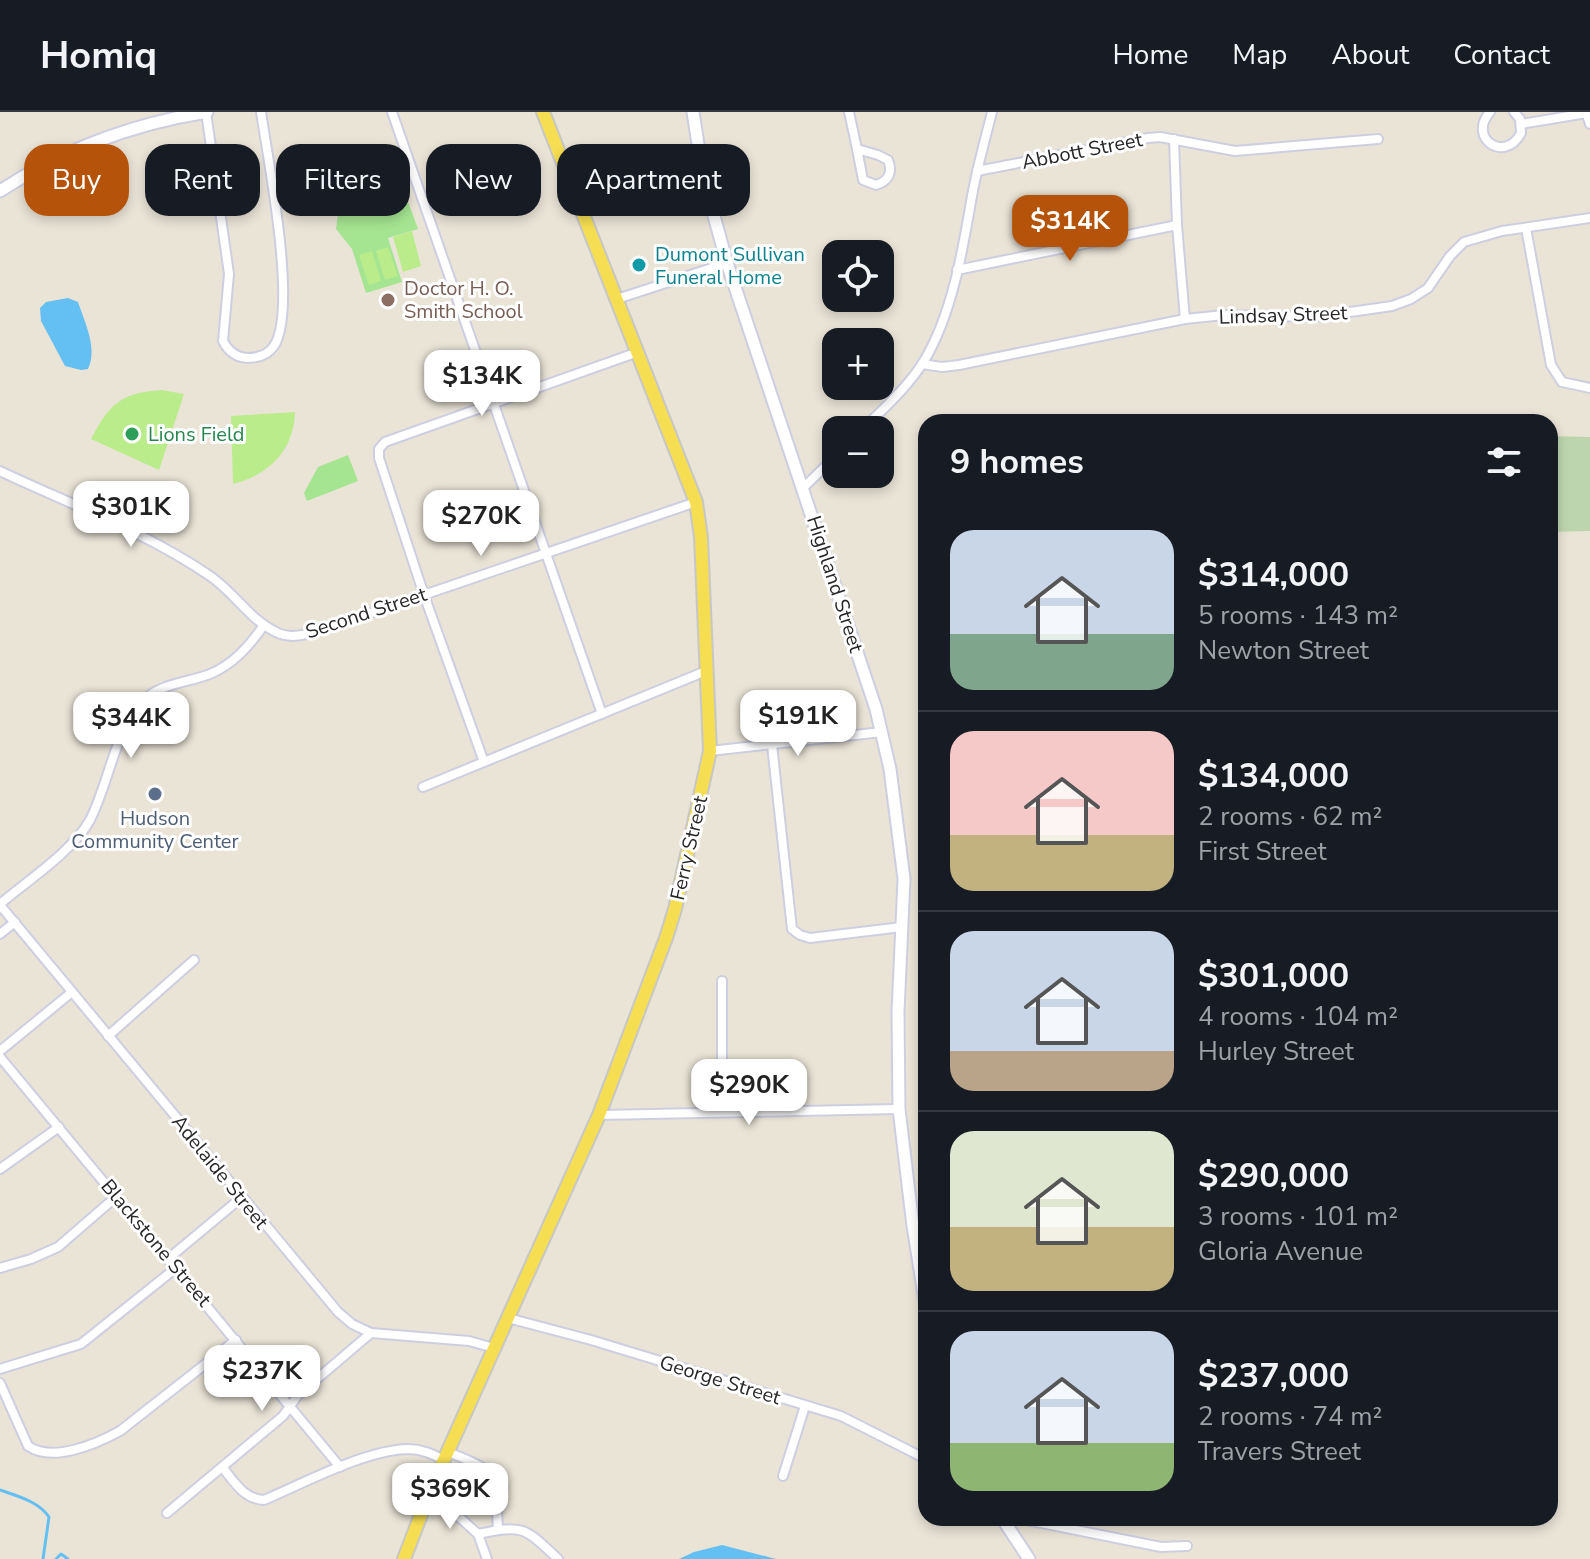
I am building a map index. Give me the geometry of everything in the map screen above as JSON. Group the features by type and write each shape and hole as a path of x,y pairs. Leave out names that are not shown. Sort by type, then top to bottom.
{"main road":[{"name":"Ferry Street","path":"404,1559 430,1491 599,1115 671,924 710,751 701,537 696,502 543,112"}],"street":[{"path":"0,191 55,157 83,145 156,121 207,112 229,274 223,341 232,353 250,358 269,352 277,340 284,285 261,112"},
{"path":"392,112 602,714"},
{"name":"Highland Street","path":"693,112 703,176 727,263 882,732 904,879 898,1012 899,1109 918,1257"},
{"path":"849,112 863,180 876,185 886,180 890,171 888,160 857,149"},
{"path":"876,416 922,364 935,338 957,270 992,112"},
{"path":"1490,112 1484,119 1482,129 1488,141 1496,146 1509,146 1517,141 1521,124 1514,112"},
{"path":"1521,124 1586,113 1590,124"},
{"name":"Abbott Street","path":"977,171 1148,138 1174,139 1235,151 1378,139"},
{"path":"1174,139 1185,319"},
{"name":"Lindsay Street","path":"922,364 942,367 959,365 1185,319 1224,315 1315,317 1392,306 1420,295 1428,288 1464,242 1502,231 1590,218"},
{"path":"957,270 1177,225"},
{"path":"1526,228 1551,365 1562,382 1590,388"},
{"path":"617,299 727,263"},
{"path":"484,762 424,595 379,458 379,449 385,442 638,352"},
{"path":"803,488 822,470"},
{"path":"0,471 142,537 185,561 233,593 264,625 244,651 220,669 164,688 139,705 127,725 85,829 0,904"},
{"name":"Second Street","path":"264,625 288,636 305,635 696,502"},
{"path":"423,787 706,671"},
{"path":"710,751 882,732"},
{"path":"772,745 792,929 810,938 902,927"},
{"name":"Adelaide Street","path":"0,904 323,1297 352,1324 371,1333 469,1341 494,1348"},
{"path":"0,934 15,922"},
{"path":"108,1036 194,960"},
{"path":"722,981 722,1111"},
{"path":"0,1051 72,992"},
{"name":"Blackstone Street","path":"0,1057 340,1467"},
{"path":"599,1115 899,1109"},
{"path":"0,1169 59,1127"},
{"path":"0,1268 58,1247 117,1196"},
{"path":"169,1258 241,1198"},
{"path":"0,1369 81,1344 176,1268"},
{"name":"George Street","path":"508,1318 841,1416 918,1455"},
{"path":"167,1513 283,1416 290,1405 371,1333"},
{"path":"0,1383 23,1438 37,1452 56,1452 85,1446 120,1431 236,1340"},
{"path":"783,1476 805,1406"},
{"path":"223,1468 246,1495 254,1500 264,1500 340,1467 406,1449 446,1456 488,1469 497,1478 503,1488 497,1510 498,1530"},
{"path":"430,1491 478,1534 487,1559"},
{"path":"1007,1526 1029,1559"},
{"path":"1056,1526 1161,1547 1187,1546"},
{"path":"478,1534 524,1530 558,1559"}],"green space":[{"path":"410,207 418,229 388,238 402,282 366,293 352,249 336,229 338,216 410,216"},
{"path":"412,231 421,266 403,272 393,237"},
{"path":"388,247 398,276 385,280 376,251"},
{"path":"372,251 381,281 369,285 359,255"},
{"name":"Lions Field","path":"162,390 184,394 159,470 91,439 104,417 118,402 136,394"},
{"path":"295,412 290,438 277,459 258,474 233,484 231,416"},
{"path":"1558,436 1590,437 1590,531 1558,532"},
{"path":"348,455 358,481 307,501 304,493 318,467"}],"water":[{"path":"68,298 78,302 89,336 92,353 88,369 65,366 41,321 40,308 46,302"},
{"path":"722,1545 776,1559 679,1559"}],"waterway":[{"path":"0,1490 33,1503 49,1517 43,1559"},
{"path":"56,1559 61,1554 68,1559"}],"place":[{"name":"Dumont Sullivan Funeral Home","path":"639,265"},
{"name":"Doctor H. O. Smith School","path":"388,300"},
{"name":"Lions Field","path":"132,434"},
{"name":"Hudson Community Center","path":"155,794"}]}
